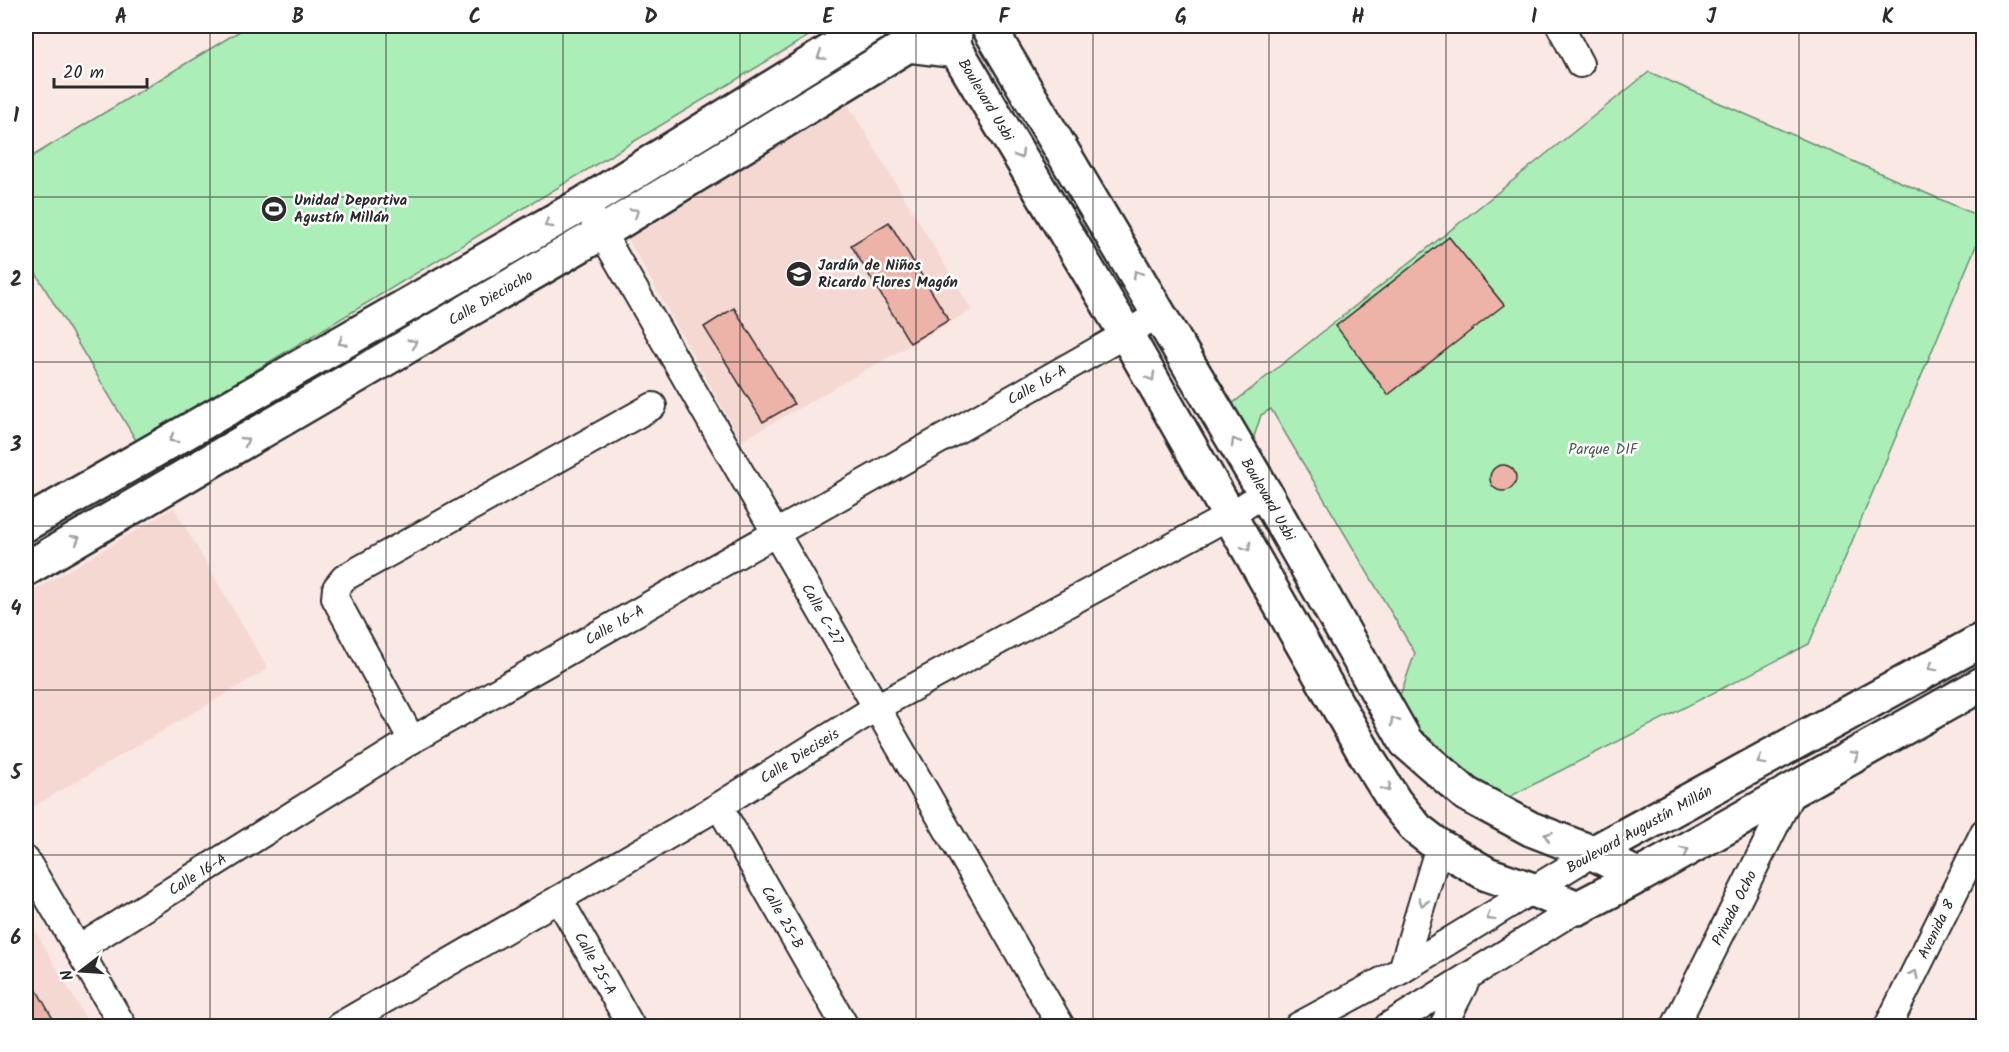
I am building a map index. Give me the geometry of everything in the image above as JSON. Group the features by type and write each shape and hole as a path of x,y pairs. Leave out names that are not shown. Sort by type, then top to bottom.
{"street":[{"path":"26,524 585,203 871,26"},
{"name":"Boulevard Usbi","path":"987,26 1160,313 1406,742 1466,794 1531,829 1593,853 1640,876"},
{"path":"1560,26 1580,64"},
{"name":"Boulevard Usbi","path":"958,38 1368,759 1390,793 1417,829 1439,846 1487,874 1578,909"},
{"name":"Calle Dieciocho","path":"26,569 601,233 908,45 958,38"},
{"name":"Calle C-27","path":"585,203 1061,1026"},
{"name":"Calle 16-A","path":"78,949 412,740 1160,313"},
{"path":"412,740 335,598 336,588 344,578 653,406"},
{"name":"Calle Dieciseis","path":"339,1026 718,806 877,707 1229,516 1265,493"},
{"name":"Boulevard Augustín Millán","path":"1298,1026 1402,970 1593,853 1983,639"},
{"path":"1388,1026 1578,909 1983,683"},
{"name":"Privada Ocho","path":"1675,1026 1793,790"},
{"name":"Calle 25-B","path":"718,806 845,1026"},
{"name":"Avenida 8","path":"1888,1026 1981,845"},
{"path":"1402,970 1439,846"},
{"path":"26,860 123,1026"},
{"name":"Calle 25-A","path":"559,899 632,1026"},
{"path":"1443,1026 1468,978"}],"shaded area":[{"name":"Jardín de Niños Ricardo Flores Magón","path":"848,104 972,310 741,441 628,239"},
{"path":"174,508 268,669 26,811 26,595"},
{"path":"26,914 90,1026 26,1026"}],"green space":[{"name":"Unidad Deportiva Agustín Millán","path":"248,26 825,26 137,442 26,257 26,160"},
{"name":"Parque DIF","path":"1649,72 1983,218 1983,229 1809,644 1507,798 1470,782 1434,754 1397,704 1415,653 1271,409 1261,415 1253,440 1242,445 1222,412"}],"building":[{"path":"889,222 949,320 910,343 851,245"},
{"path":"1449,237 1504,305 1388,395 1336,326"},
{"path":"734,308 794,404 763,422 704,327"},
{"path":"1503,465 1512,469 1516,478 1512,487 1503,491 1494,487 1490,478 1494,469"},
{"path":"26,971 57,1026 26,1026"}],"place":[{"name":"Unidad Deportiva Agustín Millán","path":"274,209"},
{"name":"Jardín de Niños Ricardo Flores Magón","path":"799,274"}]}
